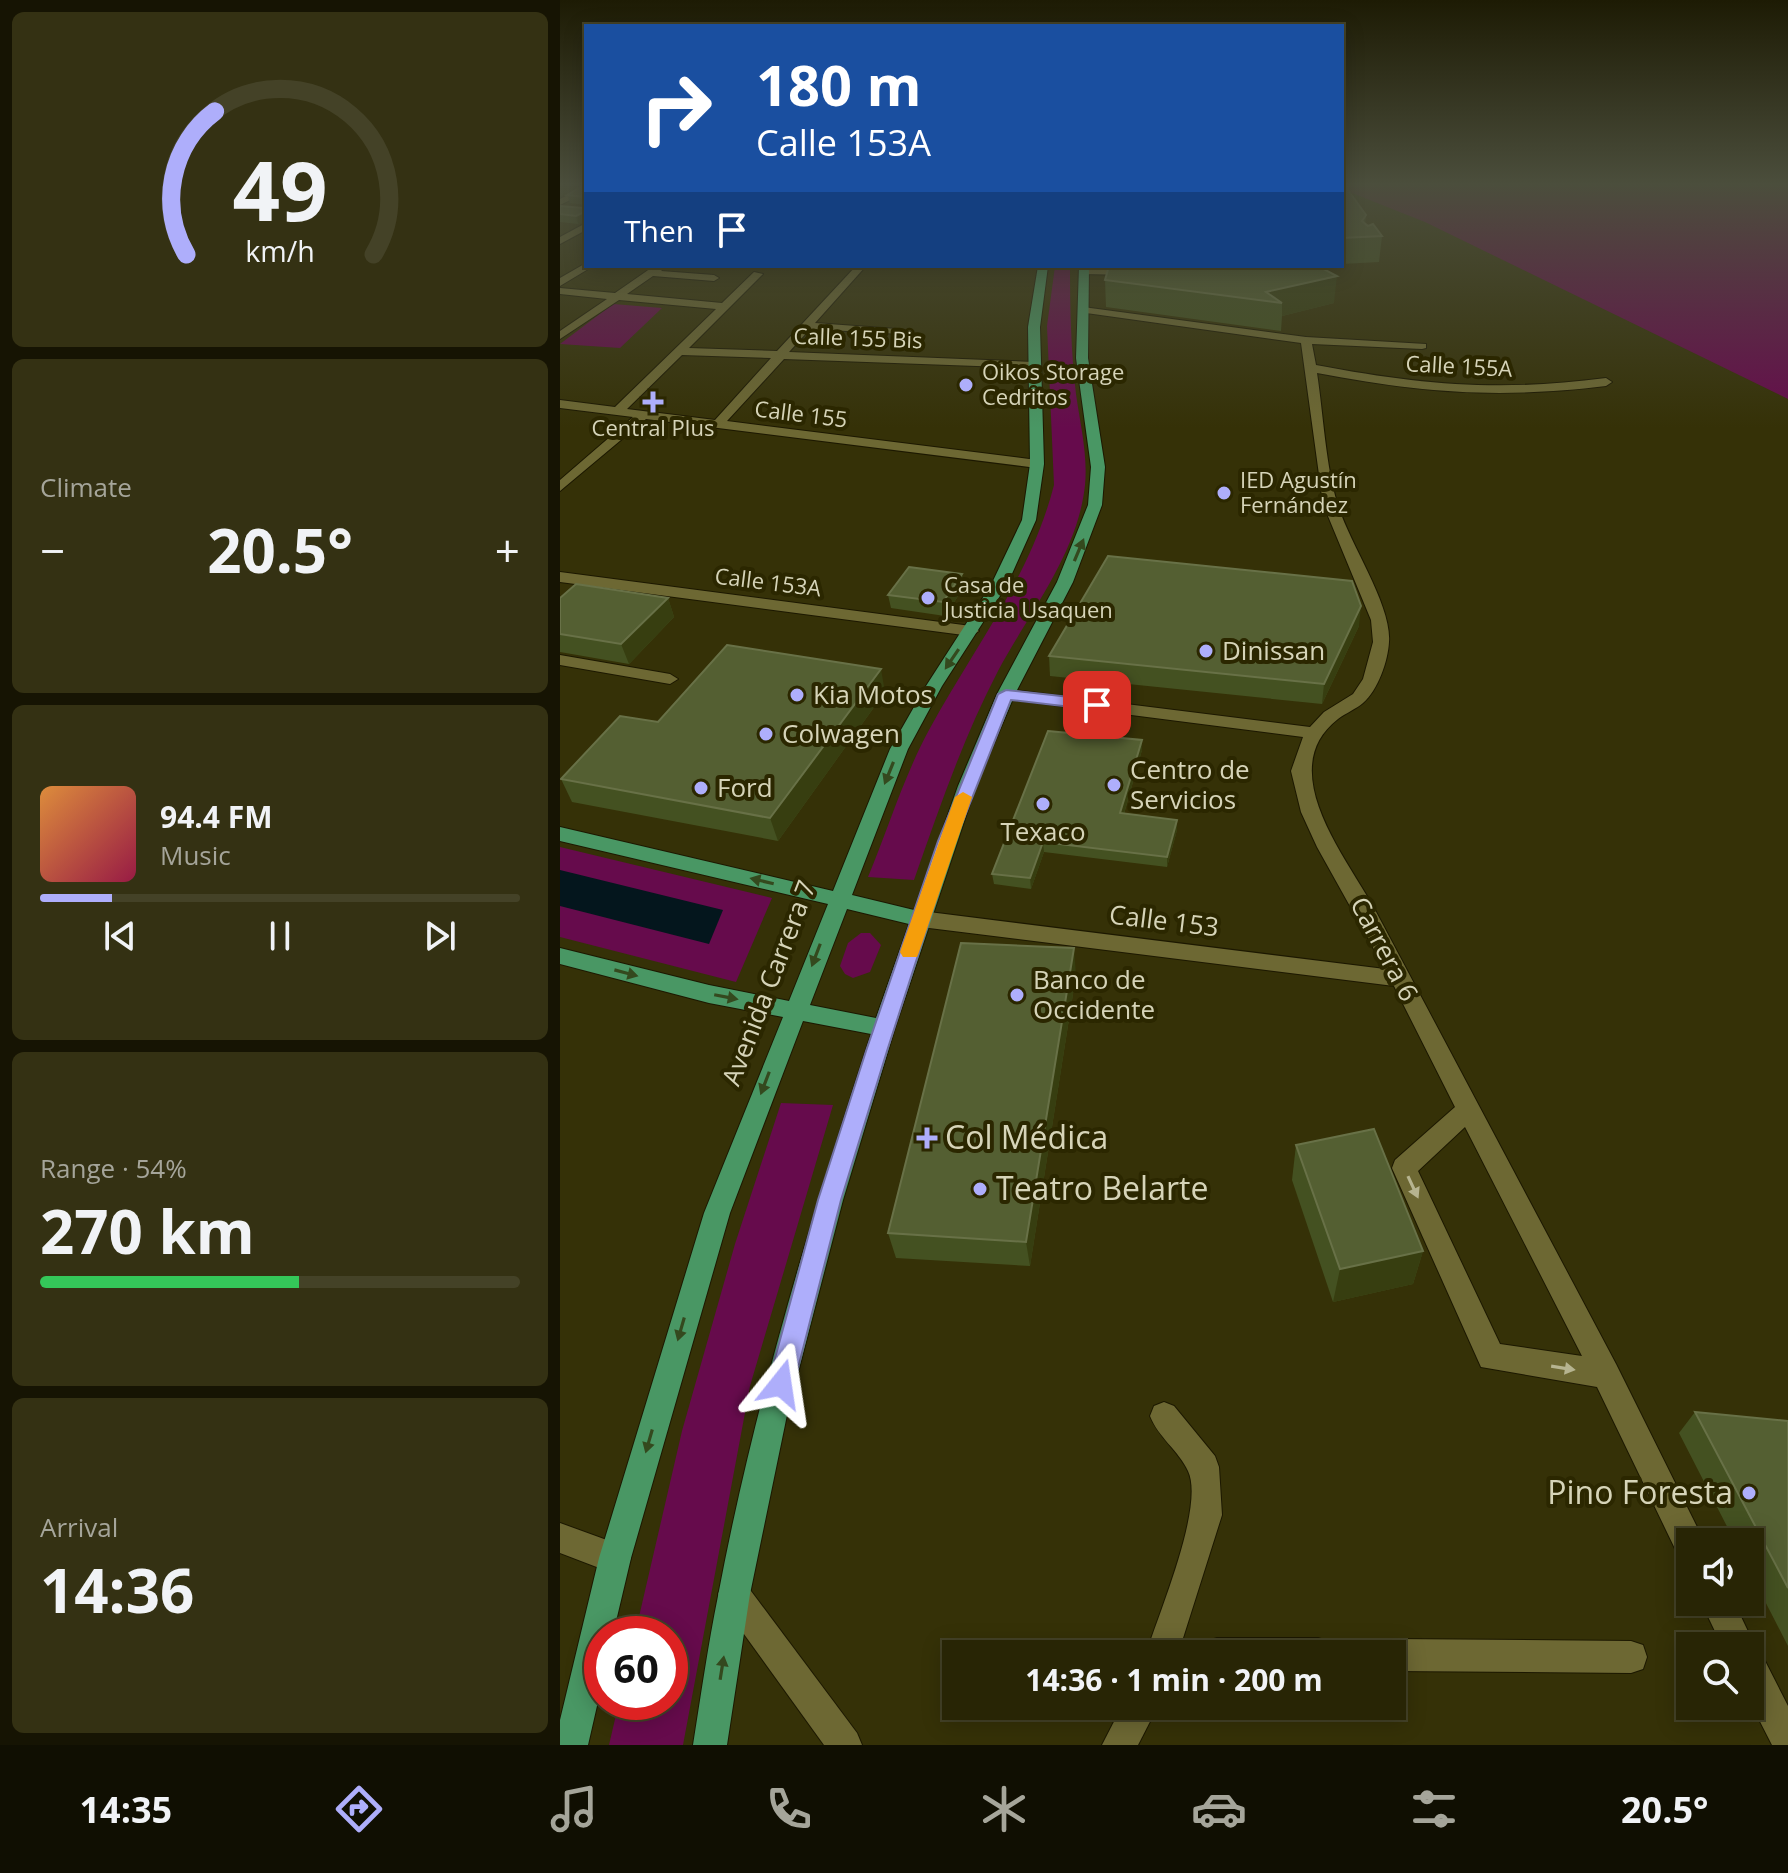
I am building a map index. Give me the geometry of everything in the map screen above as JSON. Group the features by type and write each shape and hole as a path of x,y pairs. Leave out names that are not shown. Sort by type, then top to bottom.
{"main road":[{"name":"Avenida Carrera 7","path":"571,1745 615,1558 702,1257 794,1011 899,749 1018,548 1034,499 1037,464 1034,327 1043,268"},
{"path":"710,1745 734,1594 773,1415 830,1200 952,827 1006,694 1065,582 1086,532 1098,490 1093,424 1082,358 1084,269"},
{"path":"560,834 921,919"},
{"path":"560,956 685,989 884,1028"}],"street":[{"path":"560,283 584,267"},
{"path":"718,424 859,268"},
{"path":"1084,269 1146,272"},
{"path":"560,336 656,270 714,278"},
{"path":"618,411 758,274"},
{"path":"560,291 725,307"},
{"path":"1083,310 1306,340 1422,346"},
{"path":"807,326 897,332"},
{"name":"Carrera 6","path":"1306,340 1330,504 1379,620 1381,642 1371,679 1359,698 1330,716 1306,747 1300,771 1311,812 1606,1374 1681,1528"},
{"name":"Calle 155 Bis","path":"680,351 1034,365"},
{"name":"Calle 155A","path":"1311,368 1425,388 1454,390 1552,389 1606,382"},
{"name":"Calle 155","path":"560,404 1037,464"},
{"path":"560,487 643,415"},
{"name":"Calle 153A","path":"560,577 971,631"},
{"path":"560,593 577,580"},
{"path":"560,660 670,679"},
{"path":"1006,694 1314,733"},
{"name":"Calle 153","path":"921,919 1401,979"},
{"path":"1467,1111 1404,1168 1491,1357 1606,1374"},
{"path":"1164,1416 1204,1467 1207,1515 1167,1640"},
{"path":"560,1538 615,1558"},
{"path":"734,1594 845,1745"},
{"path":"1406,1655 1631,1657"},
{"path":"1764,1694 1788,1741"},
{"path":"1119,1745 1133,1720"}],"shaded area":[{"path":"1512,264 1788,264 1788,399"},
{"path":"1055,268 1070,268 1073,362 1085,462 1081,510 1073,535 1050,582 998,671 974,722 914,880 868,877 920,748 1016,582 1044,519 1054,485 1047,326"},
{"path":"613,304 662,308 620,348 560,344"},
{"path":"560,847 772,898 736,982 560,937"},
{"path":"861,933 870,933 881,945 870,972 853,978 845,974 840,966 848,943"},
{"path":"781,1103 833,1105 750,1386 688,1718 688,1616 639,1616 682,1431 735,1244"},
{"path":"615,1720 688,1720 683,1745 609,1745"}],"water":[{"path":"560,870 723,910 709,944 560,906"}],"building":[{"path":"1108,268 1322,268 1337,276 1266,292 1282,303 1105,280"},
{"name":"Dinissan","path":"1108,556 1352,581 1361,606 1324,684 1049,656"},
{"path":"909,567 962,574 943,602 888,595"},
{"path":"576,584 668,598 621,644 560,634 560,598"},
{"path":"727,645 881,669 770,818 561,779 620,716 658,722"},
{"path":"1048,731 1142,740 1120,813 1177,820 1167,857 1043,842 1030,878 992,874"},
{"path":"961,943 1074,948 1026,1242 888,1233"},
{"path":"1374,1129 1423,1251 1340,1269 1296,1145"},
{"path":"1695,1412 1788,1421 1788,1588 1764,1543 1764,1528 1756,1528"}],"slow traffic":[{"path":"910,952 963,797"}],"place":[{"name":"Oikos Storage Cedritos","path":"966,385"},
{"name":"Central Plus","path":"653,402"},
{"name":"IED Agustín Fernández","path":"1224,493"},
{"name":"Casa de Justicia Usaquen","path":"928,598"},
{"name":"Dinissan","path":"1206,651"},
{"name":"Kia Motos","path":"797,695"},
{"name":"Colwagen","path":"766,734"},
{"name":"Centro de Servicios","path":"1114,785"},
{"name":"Ford","path":"701,788"},
{"name":"Texaco","path":"1043,804"},
{"name":"Banco de Occidente","path":"1017,995"},
{"name":"Col Médica","path":"927,1138"},
{"name":"Teatro Belarte","path":"980,1189"},
{"name":"Pino Foresta","path":"1749,1493"}],"route":[{"path":"781,1384 830,1200 877,1051 946,841 1006,694 1097,705"}]}
